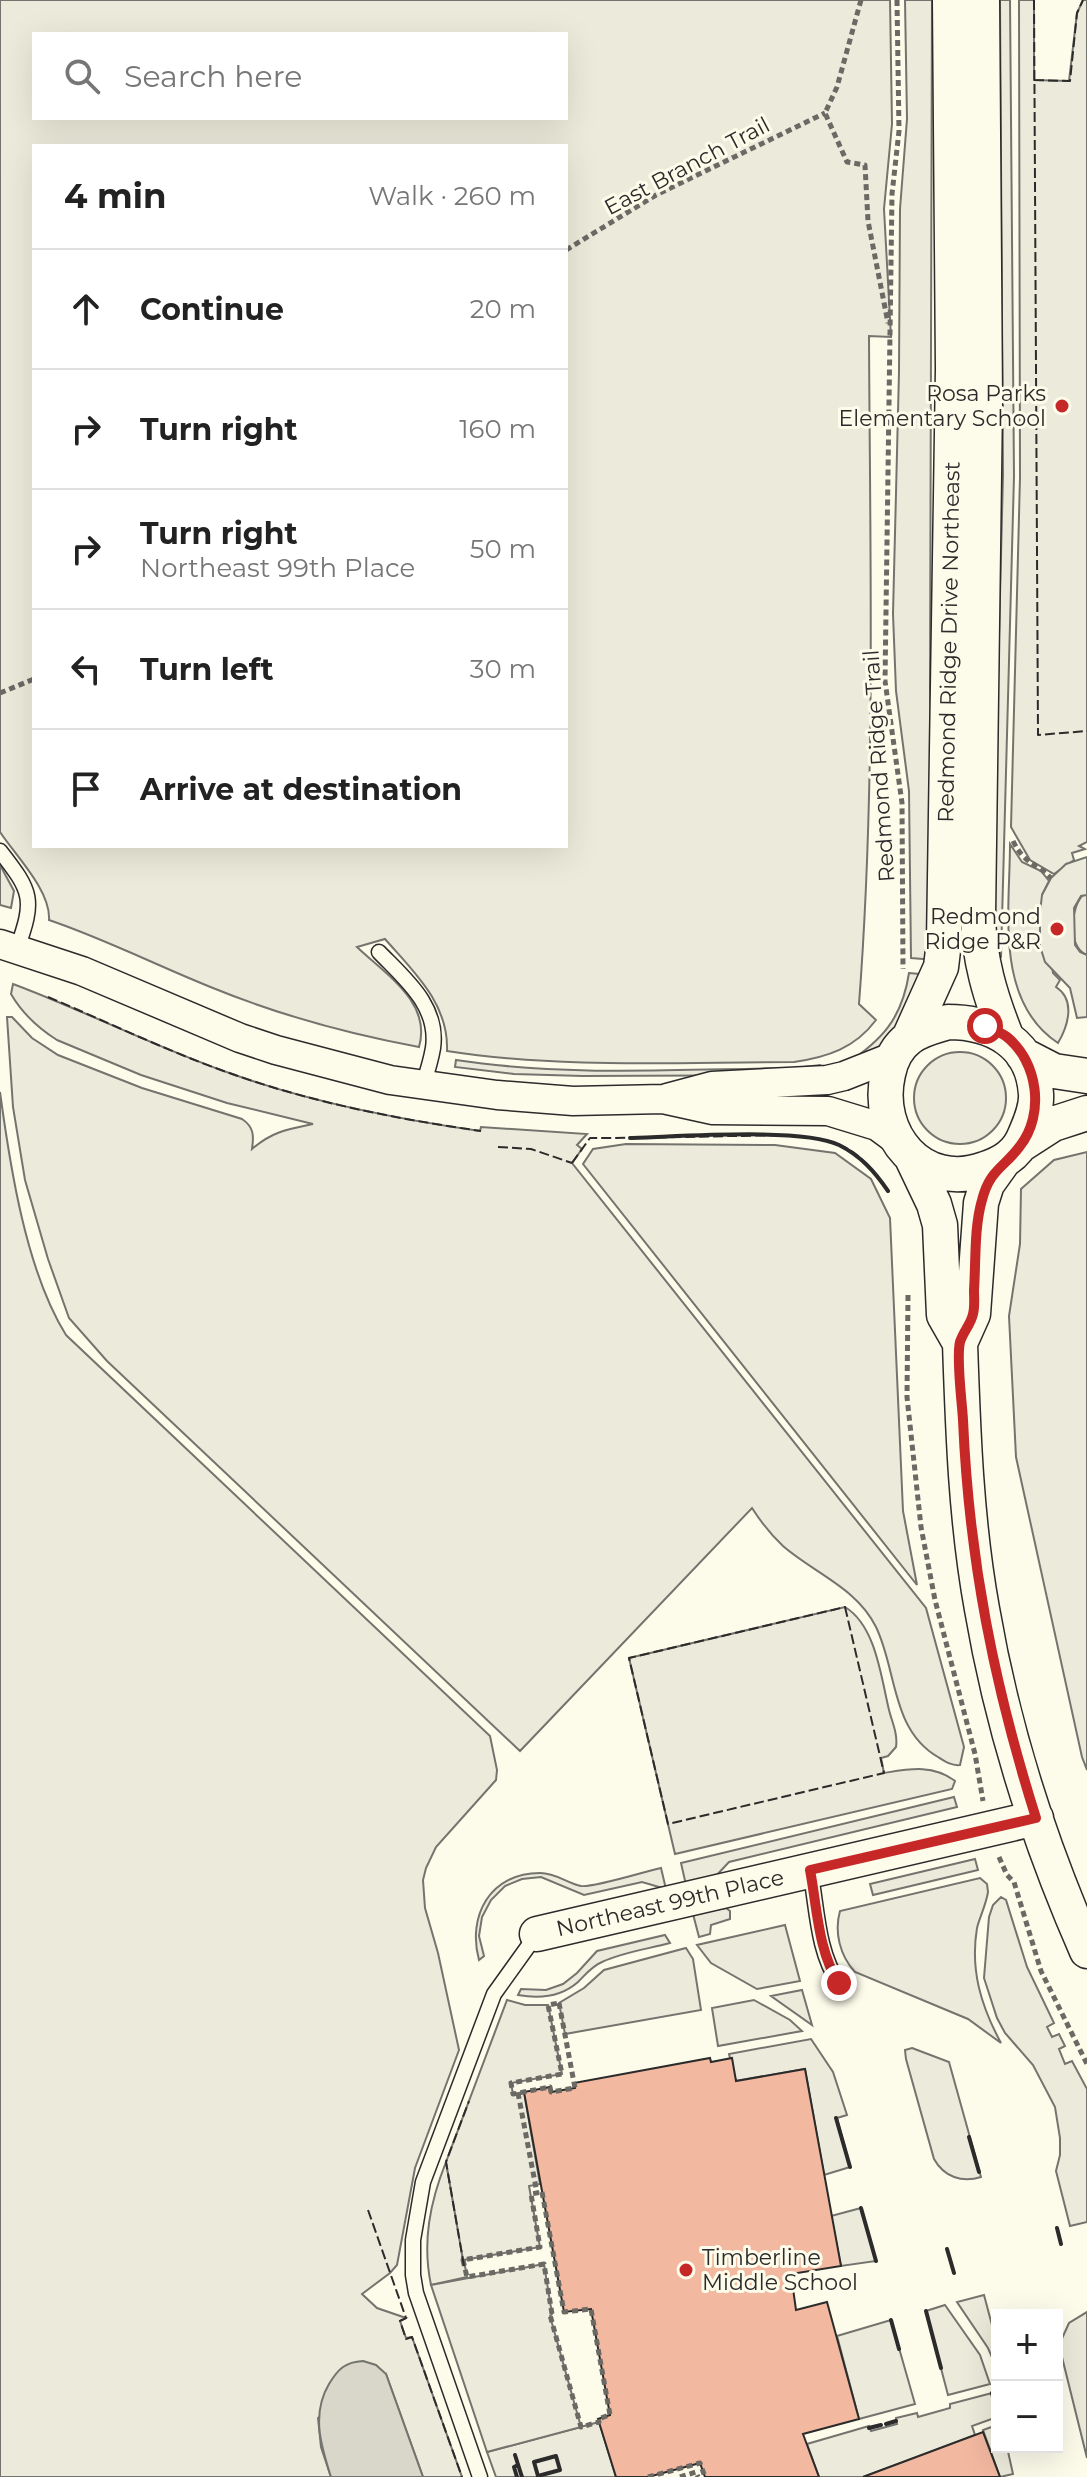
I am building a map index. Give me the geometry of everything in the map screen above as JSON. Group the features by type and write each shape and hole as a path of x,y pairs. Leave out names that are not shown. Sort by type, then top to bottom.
{"street":[{"name":"Redmond Ridge Drive Northeast","path":"950,0 953,369 944,942 941,967 900,1047 884,1105 934,1204 940,1225 944,1315 960,1343 971,1530 982,1609 1015,1749 1036,1818 1087,1951"},
{"name":"Redmond Ridge Drive Northeast","path":"960,1343 973,1314 977,1225 981,1203 987,1184 1012,1154 1034,1114 1036,1094 987,987 979,939 985,417 982,0"},
{"path":"8,946 82,971 170,1010 276,1050 351,1071 497,1095 573,1101 663,1099 712,1086 827,1080 855,1073 948,1022 968,1022 1014,1045 1054,1071 1087,1076"},
{"path":"663,1099 713,1110 828,1111 877,1126 904,1149 945,1173 974,1173 1012,1154 1053,1124 1087,1113"},
{"name":"Northeast 99th Place","path":"537,1934 1036,1818"}],"lane":[{"path":"0,851 18,873 29,901 29,918 8,946"},
{"path":"379,952 429,1009 433,1048 423,1085"},
{"path":"810,1870 825,1954 831,1972 839,1983"},
{"path":"480,2477 416,2293 413,2240 423,2182 494,1994 537,1934"}],"path":[{"path":"825,113 837,87 861,0"},
{"name":"Redmond Ridge Trail","path":"897,0 899,131 892,194 885,681 902,803 905,952 900,978"},
{"name":"East Branch Trail","path":"568,249 656,195 825,113"},
{"name":"Redmond Ridge Trail","path":"825,113 847,162 865,165 868,221 891,337"},
{"path":"0,693 32,680"},
{"path":"1007,829 1027,862 1042,869 1051,878"},
{"path":"908,1288 907,1397 921,1527 935,1600 975,1754"},
{"path":"1018,1895 1041,1971 1087,2064"},
{"path":"559,2003 575,2088 551,2092 550,2087 518,2093 513,2094 511,2083 562,2074 548,2005 559,2003"},
{"path":"518,2093 537,2193"},
{"path":"542,2192 564,2312 591,2309 610,2415 581,2427 550,2315 544,2264 467,2277 463,2260 540,2247 531,2194 537,2193 542,2192"},
{"path":"648,2477 700,2463 705,2477"},
{"path":"680,2477 696,2472 698,2477"}],"shaded area":[{"path":"0,0 890,0 892,124 884,209 891,337 869,336 870,754 859,1004 876,1020 868,1030 840,1050 794,1062 577,1062 447,1051 442,1018 418,977 385,939 357,947 403,990 412,1003 419,1016 419,1047 314,1023 238,998 49,920 44,897 0,832"},
{"path":"905,0 932,0 930,687 935,960 911,958 909,791 896,691 893,614 900,209 907,119"},
{"path":"1000,0 1010,0 1014,476 1001,957 991,959 1003,475"},
{"name":"Rosa Parks Elementary School","path":"1019,0 1034,0 1034,80 1069,81 1077,13 1083,0 1087,0 1087,842 1079,846 1085,849 1072,853 1074,860 1054,874 1030,860 1011,827 1020,477"},
{"path":"1010,844 1022,862 1041,871 1049,881 1042,895 1053,973 1060,980 1056,987 1062,992 1068,1006 1065,1029 1058,1043 1038,1025 1024,1003 1015,979 1008,924"},
{"name":"Redmond Ridge P&R","path":"1087,857 1087,895 1081,896 1074,908 1075,945 1087,955 1087,1017 1077,1018 1070,988 1045,962 1040,946 1040,913 1042,895 1051,878 1066,864"},
{"path":"0,865 14,891 11,908 0,905"},
{"path":"1084,894 1087,895 1087,955 1076,944 1073,926 1076,908"},
{"path":"909,973 931,975 888,1044 845,1065 870,1047 888,1027 901,1003"},
{"path":"13,984 207,1065 325,1102 480,1131 481,1127 587,1134 577,1145 582,1149 572,1163 926,1608 964,1747 960,1765 938,1757 911,1731 897,1698 883,1644 868,1613 846,1591 783,1546 752,1508 520,1751 107,1361 69,1318 25,1180 13,1107 7,1017 12,1017 32,1038 58,1055 142,1088 242,1119 252,1132 252,1149 274,1134 313,1124 227,1103 141,1075 57,1040 20,1008 11,994"},
{"path":"960,1052 978,1055 993,1065 1003,1080 1006,1098 1003,1116 993,1131 978,1141 960,1144 942,1141 927,1131 917,1116 914,1098 917,1080 927,1065 942,1055"},
{"path":"456,1060 540,1069 668,1070 820,1065 822,1071 796,1075 514,1074 455,1067"},
{"path":"0,1092 15,1185 30,1250 52,1309 66,1335 490,1736 496,1780 436,1847 423,1880 425,1908 459,2050 415,2168 397,2265 362,2294 377,2308 406,2318 400,2321 406,2338 412,2337 462,2477 423,2477 386,2374 318,2418 321,2447 331,2477 0,2477"},
{"path":"626,1144 775,1145 835,1153 871,1179 890,1218 903,1511 917,1585 583,1164 593,1149"},
{"path":"1087,1152 1087,1770 1016,1457 1009,1316 1020,1244 1021,1189 1054,1160"},
{"path":"845,1607 864,1626 880,1668 896,1737 896,1747 888,1756 881,1758 884,1773 912,1769 938,1772 955,1781 952,1789 675,1854 629,1658"},
{"path":"954,1797 957,1807 729,1862 714,1878 686,1885 681,1863"},
{"path":"975,1859 978,1870 873,1895 870,1884"},
{"path":"661,1868 666,1889 642,1882 584,1895 541,1877 522,1879 505,1886 491,1900 482,1917 479,1936 484,1956 479,1960 476,1928 480,1913 486,1900 508,1880 540,1873 587,1886"},
{"path":"980,1878 987,1884 988,1892 977,1928 976,1973 988,2015 1001,2043 968,2019 855,1972 845,1959 838,1935 840,1911"},
{"path":"1001,1897 1006,1900 1027,1967 1054,2023 1047,2027 1052,2037 1059,2034 1065,2046 1059,2049 1065,2064 1072,2061 1087,2089 1087,2222 1070,2226 1056,2171 1060,2138 1055,2107 1033,2065 1005,2033 984,1978 989,1917 993,1905"},
{"path":"726,1908 730,1911 730,1919 711,1925 710,1934 699,1937 693,1914"},
{"path":"785,1925 800,1981 757,1989 711,1963 697,1945"},
{"path":"665,1935 670,1943 602,1962 565,1991 542,1997 518,1995 521,1989 546,1990 563,1984 597,1951"},
{"path":"686,1948 693,1959 701,2010 565,2034 559,2003 584,1988 604,1970"},
{"path":"802,1990 812,2025 771,1996"},
{"path":"507,2000 525,2005 548,2005 562,2074 511,2083 513,2094 524,2092 540,2184 529,2186 540,2247 463,2260 446,2162"},
{"path":"754,2000 790,2020 802,2031 718,2046 712,2008"},
{"path":"811,2039 833,2072 847,2115 837,2118 850,2167 824,2175 805,2069 736,2081 729,2054"},
{"path":"912,2048 949,2062 981,2177 954,2177 934,2159 906,2059 905,2050"},
{"path":"446,2162 467,2277 431,2285 427,2253 429,2222"},
{"path":"861,2208 876,2261 841,2266 831,2216"},
{"path":"544,2264 550,2316 581,2427 487,2452 431,2285"},
{"path":"984,2295 991,2321 991,2355 988,2348 957,2302"},
{"path":"945,2305 980,2355 990,2384 948,2395 926,2311"},
{"path":"1087,2312 1087,2458 1063,2361 1063,2336 1069,2323"},
{"path":"891,2320 915,2404 859,2419 837,2336"},
{"path":"363,2361 376,2365 386,2374 423,2477 331,2477 321,2442 320,2407 329,2384 339,2370"},
{"path":"991,2393 991,2419 972,2426 975,2435 863,2477 819,2477 807,2444 869,2426 871,2431 897,2424 896,2418 917,2413 918,2417 950,2408 950,2404"},
{"path":"599,2422 616,2477 496,2477 487,2452"},
{"path":"991,2427 991,2452 983,2430"},
{"path":"991,2453 1008,2453 1013,2474 1000,2477"}],"building":[{"name":"Timberline Middle School","path":"710,2058 711,2062 732,2058 736,2081 805,2069 841,2266 791,2274 796,2310 827,2302 859,2419 803,2434 819,2477 705,2477 700,2463 648,2477 616,2477 598,2419 610,2415 591,2309 564,2312 524,2092 550,2087 551,2092 575,2088 574,2083"},
{"path":"983,2432 1000,2477 863,2477"}],"fence":[{"path":"1034,0 1038,735 1087,731"},
{"path":"1034,80 1070,81 1077,13 1083,0"},
{"path":"48,997 188,1057 265,1085 356,1109 481,1131"},
{"path":"572,1163 590,1138 797,1136 835,1143 852,1151 888,1191"},
{"path":"498,1147 531,1149 572,1163"},
{"path":"845,1607 884,1773 668,1824 629,1658 845,1607"},
{"path":"464,2266 446,2162 469,2101"},
{"path":"368,2210 406,2318 400,2321 406,2339 412,2337 462,2477"}],"wall":[{"path":"630,1138 769,1135 821,1139 839,1145 861,1159 888,1191"},
{"path":"836,2118 850,2167"},
{"path":"969,2137 979,2172"},
{"path":"861,2208 876,2261"},
{"path":"1057,2228 1061,2244"},
{"path":"947,2249 954,2273"},
{"path":"926,2311 941,2368"},
{"path":"891,2320 899,2349"},
{"path":"886,2424 896,2421"},
{"path":"869,2428 881,2425"},
{"path":"515,2455 522,2477"},
{"path":"556,2456 560,2470 538,2476 534,2462 556,2456"},
{"path":"517,2477 514,2467 518,2465"}],"place":[{"name":"Rosa Parks Elementary School","path":"1062,406"},
{"name":"Redmond Ridge P&R","path":"1057,929"},
{"name":"Timberline Middle School","path":"686,2270"}],"route":[{"path":"839,1983 831,1972 825,1954 810,1870 1036,1818 997,1680 982,1609 971,1530 964,1439 960,1343 973,1314 977,1225 981,1203 987,1184 1002,1163 1022,1144 1034,1114 1036,1094 1023,1055 1006,1036 985,1026"}]}
